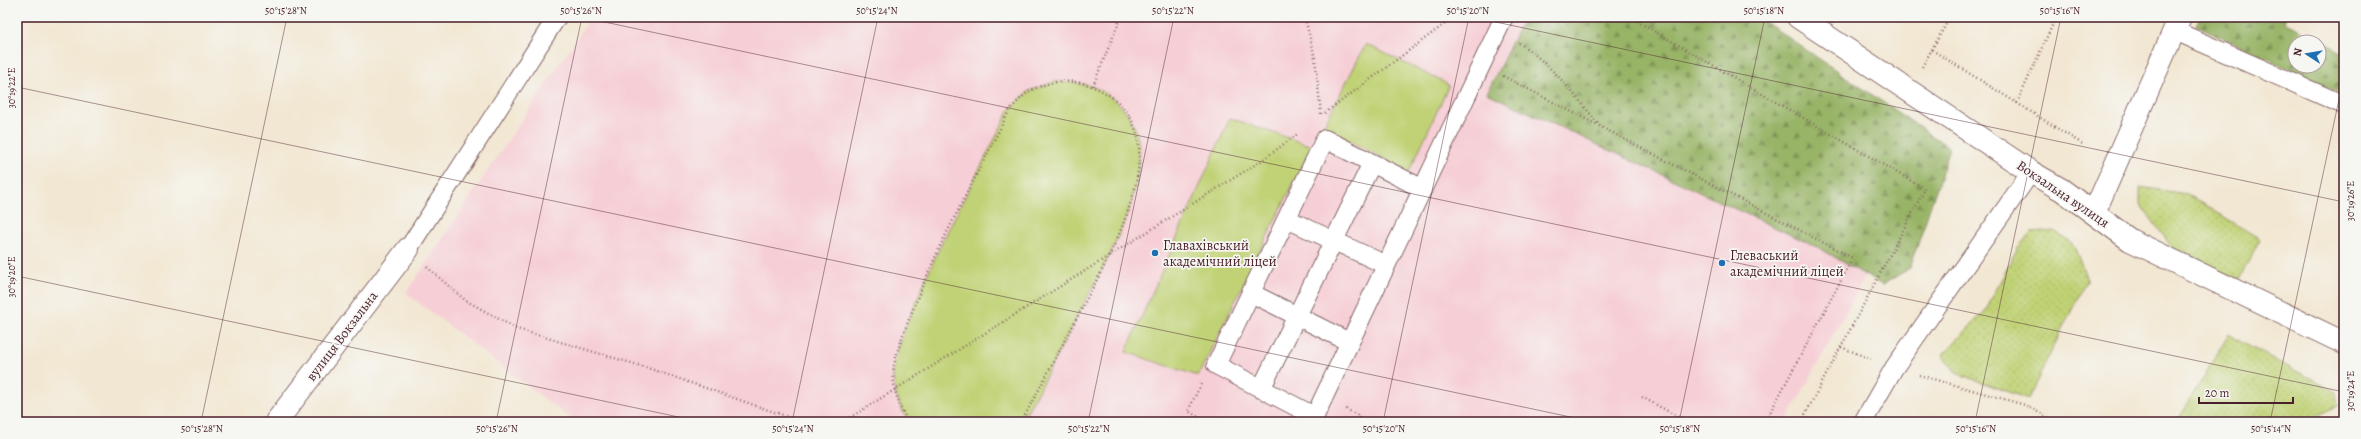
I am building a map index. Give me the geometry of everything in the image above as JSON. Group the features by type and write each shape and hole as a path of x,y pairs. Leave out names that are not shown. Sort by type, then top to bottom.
{"street":[{"name":"Вокзальна вулиця","path":"1798,17 2031,172 2062,190 2130,240 2344,343"},
{"path":"2094,213 2177,23"},
{"name":"вулиця Вокзальна","path":"276,422 408,249"}],"lane":[{"path":"408,249 557,17"},
{"path":"1423,189 1325,139 1216,366 1261,389 1313,419 1423,189 1501,23"},
{"path":"2177,23 2344,105"},
{"path":"1261,389 1332,240 1372,163"},
{"path":"1863,422 1894,368 2031,172"},
{"path":"1287,219 1386,265"},
{"path":"1251,293 1349,342"}],"path":[{"path":"1093,86 1120,17"},
{"path":"1300,17 1306,22 1315,58 1321,116 1454,17"},
{"path":"1630,17 1925,189 1800,422"},
{"path":"1909,90 1950,17"},
{"path":"2017,103 2056,17"},
{"path":"1501,23 1540,57 1579,99 1601,127"},
{"path":"1932,50 2084,145"},
{"path":"1481,65 1854,258 1765,422"},
{"path":"910,422 906,418 895,390 894,367 903,333 936,252 1010,109 1029,91 1054,82 1081,82 1105,92 1125,109 1137,133 1139,160 1134,193 1118,238 1021,422"},
{"path":"844,422 1261,161 1303,130"},
{"path":"408,249 465,300 517,328 648,368 802,422"},
{"path":"1841,347 1894,368 2025,405 2056,422"},
{"path":"1207,422 1188,411 1209,368 1216,366"},
{"path":"1642,397 1688,422"}],"shaded area":[{"name":"Главахівський академічний ліцей","path":"591,17 1719,17 1899,214 1786,422 575,422 406,293"}],"green space":[{"path":"1524,17 1758,17 1950,148 1910,268 1882,285 1821,249 1487,93"},
{"path":"2200,17 2286,17 2284,22 2307,34 2287,34 2287,68 2196,25"},
{"path":"1366,44 1449,85 1409,172 1323,127"},
{"path":"2327,44 2344,53 2344,95 2300,74 2327,74"},
{"path":"1054,82 1089,85 1096,88 1118,103 1133,125 1139,150 1137,179 1129,209 1117,239 1104,267 1021,422 910,422 902,410 896,395 893,372 904,331 928,273 950,226 1010,109 1029,91"},
{"path":"1230,118 1312,146 1198,376 1126,352"},
{"path":"2140,187 2187,194 2260,239 2239,280 2171,246 2140,204"},
{"path":"2055,231 2074,246 2087,279 2028,399 1956,373 1943,354 1985,311 2018,247 2031,233"},
{"path":"2229,334 2241,342 2336,392 2338,406 2317,416 2311,422 2177,422"}],"place":[{"name":"Главахівський академічний ліцей","path":"1155,253"},
{"name":"Глеваський академічний ліцей","path":"1722,263"}]}
